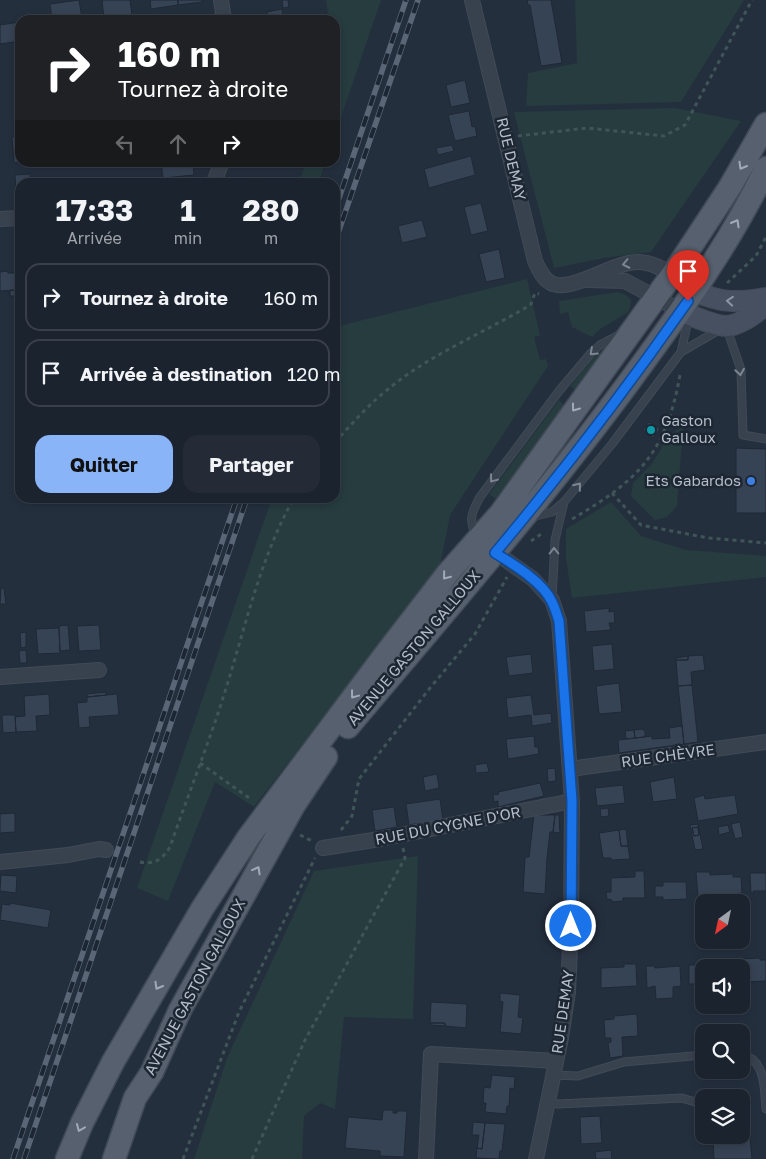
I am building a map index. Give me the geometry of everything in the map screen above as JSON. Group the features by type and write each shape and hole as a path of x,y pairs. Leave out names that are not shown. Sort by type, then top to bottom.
{"main road":[{"name":"AVENUE GASTON GALLOUX","path":"114,1159 133,1102 152,1072 180,1010 294,805 341,735 487,547 501,513 672,276 730,187 766,124"},
{"name":"AVENUE GASTON GALLOUX","path":"299,769 448,573 487,547 524,518 685,313 694,291 717,257 766,168"},
{"path":"123,1159 137,1075 186,961 299,769"},
{"path":"67,1159 82,1123 113,1062 202,909 248,838 299,769"}],"street":[{"path":"222,0 224,15"},
{"name":"RUE DEMAY","path":"472,0 535,261 540,272 551,283 562,285 626,263 641,262 660,268 694,291"},
{"path":"0,220 15,218"},
{"name":"RUE DEMAY","path":"580,280 625,281 685,313"},
{"path":"694,291 709,298 724,301 743,302 766,298"},
{"path":"685,313 726,326 737,323 766,305"},
{"name":"RUE DEMAY","path":"487,547 533,579 552,600 559,621 572,801 571,926 568,992 536,1159"},
{"path":"0,677 99,670"},
{"name":"RUE CHÈVRE","path":"570,769 766,742"},
{"name":"RUE DU CYGNE D'OR","path":"323,848 400,835 572,801"},
{"path":"0,862 68,855 99,849 106,850"},
{"path":"426,1159 431,1054 556,1060"}],"lane":[{"path":"680,352 685,313"},
{"path":"524,518 552,512 564,502 612,444 680,352 726,326 741,370 743,436 766,439"},
{"path":"552,600 554,540 564,502"},
{"path":"553,1075 578,1076 624,1062 695,1057"},
{"path":"750,1057 761,1069 766,1109"},
{"path":"548,1103 682,1098 695,1102"}],"path":[{"path":"506,138 588,128 664,136 685,125 752,0"},
{"path":"729,281 756,256 766,237"},
{"path":"340,437 388,389 469,337 527,307 531,304 535,293"},
{"path":"571,519 603,501 633,477 652,455 668,423 675,400 681,368"},
{"path":"612,493 641,525 709,538 766,543"},
{"path":"140,862 153,863 167,853 227,685 256,588 282,518 291,503"},
{"path":"525,545 550,529"},
{"path":"183,1159 239,1012 311,865 323,848 352,816 359,779 475,634 503,585"},
{"path":"200,763 258,804"},
{"path":"298,834 323,848"},
{"path":"252,1159 305,1040 405,858 400,835"}],"green space":[{"path":"326,0 381,0 340,120 340,15 328,15"},
{"path":"575,0 744,0 681,102 526,106 528,73 577,63"},
{"path":"675,108 741,121 651,252 604,258 554,268 514,112"},
{"path":"305,167 324,167 320,178 300,178"},
{"path":"527,279 540,335 534,337 540,360 546,359 548,366 450,515 440,566 254,807 215,782 168,901 137,888 270,503 340,503 340,326"},
{"path":"618,292 626,295 631,300 630,309 627,313 600,329 592,337 572,327 568,312 560,314 559,301"},
{"path":"605,349 608,351 577,391 570,386 595,355"},
{"path":"559,400 565,406 496,499 489,494"},
{"path":"683,427 677,506 667,517 655,520 631,496 633,483 650,466 660,451 666,436"},
{"path":"611,502 641,536 686,550 766,556 766,577 572,598 566,559 566,529"},
{"path":"418,856 413,1019 344,1017 335,1109 320,1103 304,1116 302,1159 194,1159 227,1058 314,871"}],"building":[{"path":"79,0 82,15 51,15 50,4"},
{"path":"102,0 130,0 132,15 104,15"},
{"path":"150,0 178,0 178,5 151,9"},
{"path":"178,0 202,0 202,2 178,5"},
{"path":"282,0 288,0 289,7 283,8"},
{"path":"527,0 551,0 562,63 541,66 530,5 528,5"},
{"path":"282,9 283,15 268,15 267,12"},
{"path":"15,23 15,42 0,44 0,25"},
{"path":"465,80 470,103 451,107 446,85"},
{"path":"469,111 472,127 475,126 477,136 455,141 448,115"},
{"path":"12,137 15,137 14,163"},
{"path":"452,145 454,151 438,155 436,148"},
{"path":"471,156 475,175 429,188 424,169"},
{"path":"162,167 193,167 194,175 163,178"},
{"path":"30,174 30,178 15,178 15,175"},
{"path":"481,203 488,231 471,235 464,207"},
{"path":"422,220 427,237 402,243 398,226"},
{"path":"499,249 505,278 486,282 479,254"},
{"path":"0,272 15,273 15,290 0,291"},
{"path":"10,290 15,290 15,296 10,296"},
{"name":"Gaston Galloux","path":"649,422 660,429 653,438 643,430"},
{"name":"Ets Gabardos","path":"736,448 766,449 766,513 736,513"},
{"path":"1,588 4,588 6,604 0,604"},
{"path":"609,608 609,612 614,611 615,623 609,623 611,630 586,632 584,611"},
{"path":"68,625 70,650 60,651 59,626"},
{"path":"99,625 101,650 79,651 77,626"},
{"path":"59,628 60,653 38,654 36,629"},
{"path":"26,632 26,647 21,648 20,633"},
{"path":"612,644 614,669 594,671 592,646"},
{"path":"26,650 27,663 20,663 19,651"},
{"path":"531,654 533,673 509,676 506,657"},
{"path":"703,655 705,670 691,672 692,685 678,686 676,660 688,660 688,656"},
{"path":"688,656 688,660 676,660 676,658"},
{"path":"619,683 622,712 599,714 596,686"},
{"path":"692,685 698,742 684,744 678,686"},
{"path":"106,692 106,695 87,697 87,694"},
{"path":"49,694 50,715 36,716 37,731 16,732 15,717 25,716 24,696"},
{"path":"117,694 119,715 89,717 90,727 79,728 77,703 87,702 87,697"},
{"path":"531,695 534,715 551,713 552,723 532,726 531,715 508,718 506,698"},
{"path":"2,715 15,715 16,732 3,733"},
{"path":"682,726 684,744 619,753 618,740 652,736 652,739 670,738 669,728"},
{"path":"642,729 645,731 645,737 635,738 634,730"},
{"path":"634,730 635,738 626,739 625,731"},
{"path":"534,736 535,747 538,747 539,754 508,759 506,739"},
{"path":"487,763 489,772 476,773 475,765"},
{"path":"555,768 556,781 548,782 547,769"},
{"path":"437,774 439,788 425,791 423,777"},
{"path":"674,777 677,799 653,802 650,782"},
{"path":"540,783 544,796 498,807 498,801 494,802 493,795 499,794 498,792"},
{"path":"623,785 625,803 597,806 595,788"},
{"path":"704,795 705,799 735,795 738,814 698,821 694,798"},
{"path":"440,799 443,820 409,825 406,804"},
{"path":"394,807 397,827 375,831 372,810"},
{"path":"608,808 609,816 601,817 600,809"},
{"path":"15,813 15,832 0,833 0,814"},
{"path":"534,815 555,815 553,832 550,832 545,894 523,892 525,857 529,857"},
{"path":"555,815 559,815 560,833 553,832"},
{"path":"740,822 743,837 735,839 731,824"},
{"path":"698,824 703,849 695,850 690,825","holes":["698,827 699,835 694,836 692,828"]},
{"path":"728,825 730,832 719,835 718,827"},
{"path":"698,827 699,835 694,836 692,828"},
{"path":"626,829 628,846 621,846 619,830"},
{"path":"619,830 621,846 628,846 630,859 611,860 611,858 603,858 599,833"},
{"path":"635,871 644,871 645,898 623,898 623,901 612,902 612,900 607,899 606,892 611,892 611,878 635,877"},
{"path":"696,872 710,872 710,875 733,874 733,877 741,877 742,893 698,894"},
{"path":"750,873 766,873 766,891 753,891 754,893 751,893"},
{"path":"1,875 17,876 16,893 0,891"},
{"path":"663,882 686,882 687,899 663,900 663,897 655,897 655,886 663,886"},
{"path":"10,903 51,910 48,928 0,920 2,904 10,905"},
{"path":"760,958 760,960 766,960 766,981 750,982 750,959 740,959"},
{"path":"624,964 636,964 637,986 601,988 601,968 624,967"},
{"path":"689,965 695,965 695,984 689,984"},
{"path":"646,966 654,966 655,968 680,966 681,986 673,987 673,998 656,999 655,986 647,988"},
{"path":"500,993 520,995 518,1017 523,1018 521,1034 500,1032 503,1002 500,1001"},
{"path":"431,1002 467,1004 466,1028 445,1026 445,1023 430,1023"},
{"path":"637,1014 638,1036 622,1037 623,1056 610,1058 608,1043 611,1042 611,1038 605,1038 604,1020 614,1019 614,1016"},
{"path":"430,1023 445,1023 445,1026 430,1025"},
{"path":"492,1075 515,1077 514,1089 510,1088 509,1106 507,1106 506,1114 485,1112 486,1103 483,1103 484,1087 490,1088"},
{"path":"383,1110 393,1110 393,1113 407,1111 404,1157 380,1156 380,1151 345,1148 348,1117 382,1120"},
{"path":"600,1116 602,1143 581,1144 580,1117"},
{"path":"473,1122 485,1123 482,1149 477,1148 479,1135 472,1135"},
{"path":"485,1123 505,1124 502,1151 500,1151 499,1159 476,1158 477,1148 482,1149"},
{"path":"750,1137 752,1159 714,1159 713,1144 750,1144"},
{"path":"611,1150 612,1159 596,1159 595,1152"}],"railway":[{"path":"340,195 406,0"},
{"path":"340,227 418,0"},
{"path":"13,1159 235,503"},
{"path":"24,1159 245,503"}],"place":[{"name":"Gaston Galloux","path":"651,430"},
{"name":"Ets Gabardos","path":"751,481"}],"route":[{"path":"571,926 572,801 559,621 552,600 533,579 495,553 594,430 688,301"}]}
